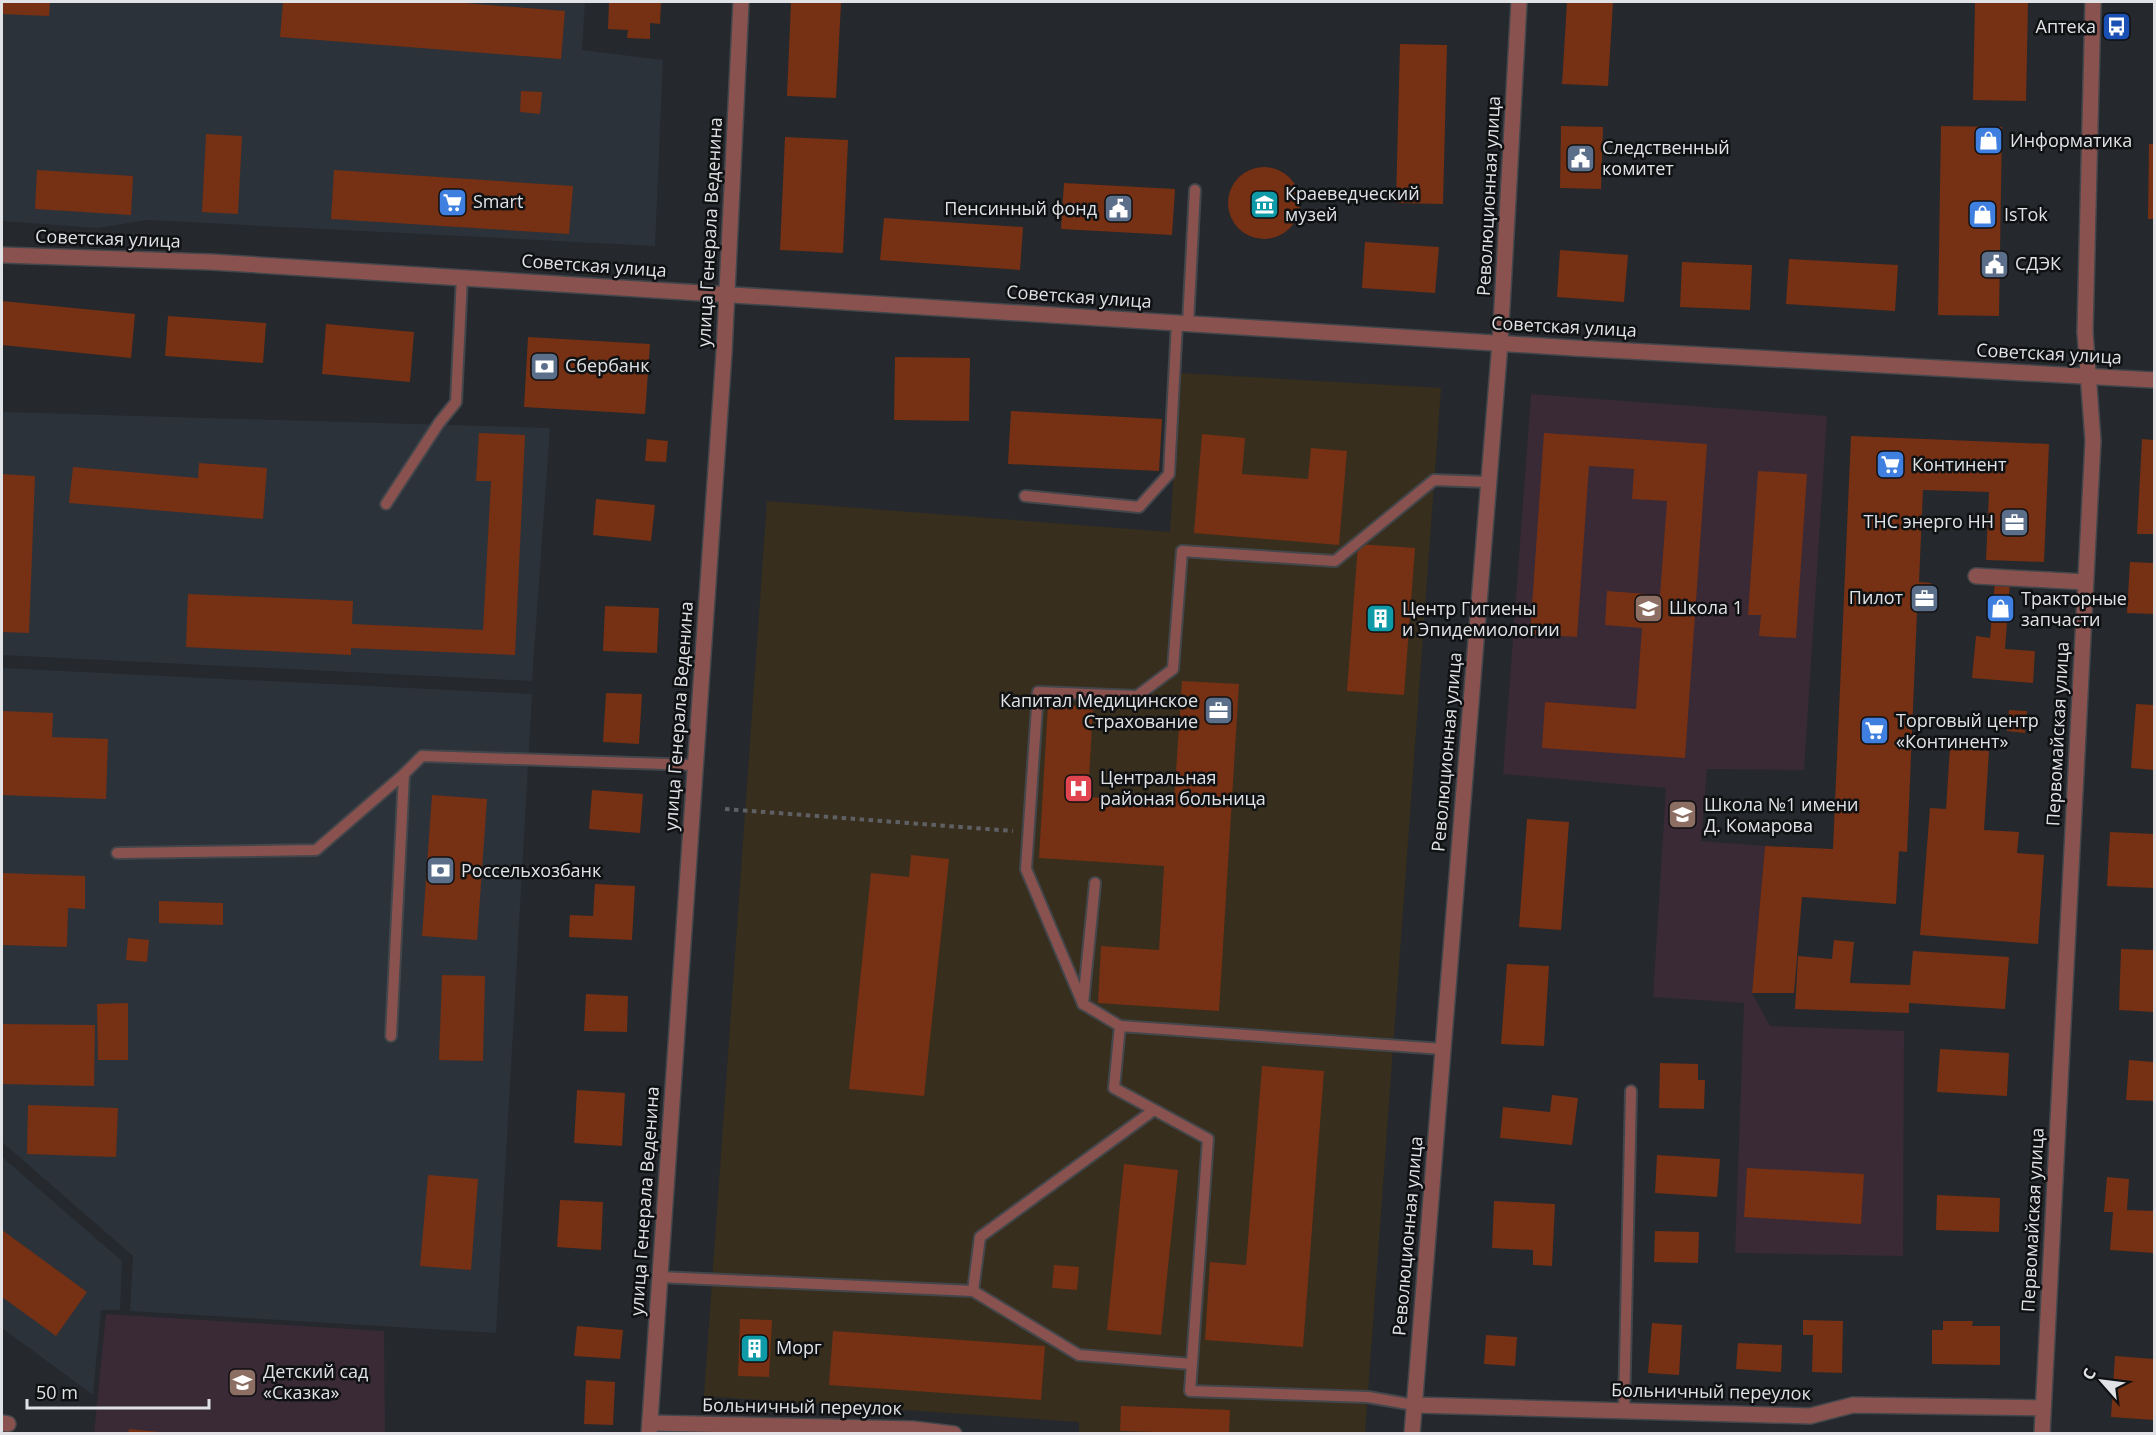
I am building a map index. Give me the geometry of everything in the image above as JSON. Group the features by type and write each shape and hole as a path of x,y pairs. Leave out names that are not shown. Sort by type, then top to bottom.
{"street":[{"name":"улица Генерала Веденина","path":"649,1429 727,294 741,2"},
{"name":"Революционная улица","path":"1412,1434 1500,343 1520,2"},
{"name":"Первомайская улица","path":"2042,1434 2092,441 2086,376 2093,2"},
{"name":"Советская улица","path":"2,255 211,262 1500,343 2154,380"},
{"path":"1976,576 2085,582"},
{"name":"Больничный переулок","path":"1414,1405 1810,1416 1853,1405 2042,1408"},
{"name":"Больничный переулок","path":"649,1429 913,1429 954,1434"}],"lane":[{"path":"1025,496 1139,507 1169,474 1195,190"},
{"path":"386,504 439,423 456,402 462,277"},
{"path":"1443,1048 1120,1026 1083,1004 1026,869 1038,692 1137,696 1173,669 1182,551 1335,561 1434,480 1488,482"},
{"path":"117,853 316,850 422,756 694,765"},
{"path":"391,1036 404,774"},
{"path":"1083,1004 1095,883"},
{"path":"1120,1026 1114,1088 1209,1139 1190,1391 1368,1397 1414,1405"},
{"path":"1624,1410 1631,1091"},
{"path":"973,1291 980,1237 1154,1110"},
{"path":"660,1277 973,1291 1079,1355 1191,1364"}],"path":[{"path":"725,809 1029,832"}],"shaded area":[{"path":"2,2 585,2 582,50 663,60 655,246 147,220 97,228 2,221"},
{"name":"Центральная районая больница","path":"1180,373 1441,388 1365,1433 1079,1433 1079,1422 704,1396 767,501 1170,532"},
{"name":"Школа №1 имени Д. Комарова","path":"1531,394 1827,416 1804,770 1707,769 1701,841 1765,846 1752,993 1770,1026 1904,1031 1903,1256 1735,1253 1744,1003 1653,997 1666,788 1503,774"},
{"path":"2,412 550,428 532,681 2,655"},
{"path":"2,668 532,694 496,1333 130,1311 133,1256 2,1142"},
{"path":"2,1157 122,1261 120,1310 101,1310 93,1395 2,1328"},
{"name":"Детский сад «Сказка»","path":"106,1314 384,1331 385,1433 94,1434"}],"building":[{"path":"2,2 50,2 49,16 2,14"},
{"path":"283,2 451,2 565,11 561,59 280,37"},
{"path":"609,2 661,2 660,24 650,23 650,39 627,38 628,30 608,29"},
{"path":"791,2 841,3 836,98 787,96"},
{"path":"1567,2 1613,2 1608,86 1562,84"},
{"path":"1975,2 2028,2 2026,101 1973,100"},
{"path":"1400,44 1447,45 1443,204 1396,203"},
{"path":"521,91 542,92 540,114 520,112"},
{"name":"Следственный комитет","path":"1561,126 1603,127 1601,189 1560,188"},
{"path":"1941,126 2002,127 1999,316 1938,315"},
{"path":"206,134 242,136 238,214 202,212"},
{"path":"785,137 848,140 843,253 780,250"},
{"path":"2149,144 2154,144 2154,219 2148,219"},
{"name":"Краеведческий музей","path":"1264,167 1284,173 1294,183 1300,203 1294,223 1284,233 1264,239 1244,233 1234,223 1228,203 1234,183 1244,173"},
{"path":"37,170 133,176 131,215 35,209"},
{"name":"Smart","path":"334,170 573,186 569,234 331,219"},
{"name":"Пенсинный фонд","path":"1064,183 1175,189 1172,235 1061,229"},
{"path":"884,218 1023,227 1020,270 880,260"},
{"path":"1365,242 1439,247 1435,293 1362,288"},
{"path":"1560,250 1628,255 1624,302 1557,297"},
{"path":"1789,259 1898,265 1895,311 1786,304"},
{"path":"1682,262 1752,265 1750,310 1680,307"},
{"path":"2,301 135,314 131,358 2,345"},
{"path":"168,316 266,323 263,363 165,356"},
{"path":"326,324 414,332 410,382 322,374"},
{"path":"528,337 650,344 645,414 524,407"},
{"path":"895,357 970,358 969,421 894,420"},
{"path":"1011,411 1162,419 1159,471 1008,464"},
{"path":"479,433 525,435 515,655 351,648 351,655 186,647 188,594 353,601 352,624 483,630 491,481 476,481"},
{"path":"1544,433 1707,444 1685,758 1542,748 1545,702 1636,709 1642,628 1605,625 1607,591 1660,595 1667,501 1632,499 1634,469 1589,466 1577,637 1530,634"},
{"path":"1202,434 1245,438 1242,474 1308,479 1311,448 1347,451 1339,545 1194,533"},
{"name":"Торговый центр «Континент»","path":"1851,436 2049,444 2044,562 1986,560 1989,492 1923,490 1919,582 1931,583 1929,613 1917,612 1907,852 1899,851 1896,904 1802,897 1794,993 1752,993 1765,846 1833,849"},
{"path":"647,439 668,441 666,462 645,461"},
{"path":"2142,439 2154,440 2154,534 2137,534"},
{"path":"199,463 267,468 263,519 69,503 73,467 198,478"},
{"path":"1758,471 1807,474 1796,638 1759,636 1761,615 1748,615"},
{"path":"2,474 35,476 29,633 2,632"},
{"path":"596,499 655,505 651,541 593,535"},
{"name":"Центр Гигиены и Эпидемиологии","path":"1358,544 1415,548 1404,695 1347,691"},
{"path":"2130,562 2154,563 2154,614 2127,613"},
{"name":"Тракторные запчасти","path":"1995,581 2010,582 2005,649 2035,651 2033,683 1972,678 1976,636 1990,638"},
{"path":"605,606 659,608 657,653 603,651"},
{"path":"1182,681 1239,684 1219,1011 1098,1003 1101,946 1159,950 1164,866 1039,858 1048,704 1093,707 1088,797 1174,802"},
{"path":"606,693 642,694 639,744 603,742"},
{"path":"2136,704 2154,705 2154,770 2131,768"},
{"path":"2009,710 2027,711 2025,733 2007,731"},
{"path":"2,711 53,713 52,737 108,739 106,799 2,795"},
{"path":"1950,748 1989,751 1984,830 2019,832 2017,853 2044,855 2038,944 1920,935 1930,808 1946,809"},
{"path":"592,790 643,794 640,833 589,829"},
{"path":"432,795 487,799 477,940 422,936"},
{"path":"1527,819 1569,822 1561,930 1519,927"},
{"path":"2110,832 2154,834 2154,888 2107,886"},
{"path":"911,855 949,859 924,1096 849,1089 871,873 909,877"},
{"path":"2,873 85,876 85,909 68,908 67,947 2,945"},
{"path":"595,884 635,886 632,940 569,937 570,915 593,916"},
{"path":"159,901 223,903 223,925 159,923"},
{"path":"128,938 149,940 147,962 126,960"},
{"path":"1834,940 1854,942 1850,983 1910,985 1913,951 2009,957 2005,1009 1909,1003 1909,1013 1795,1009 1798,956 1832,959"},
{"path":"2121,949 2154,950 2154,1012 2119,1010"},
{"path":"1507,964 1549,966 1544,1046 1501,1044"},
{"path":"442,975 485,976 483,1061 439,1060"},
{"path":"586,994 628,996 627,1032 584,1031"},
{"path":"128,1003 128,1060 98,1060 97,1004"},
{"path":"2,1024 95,1025 94,1086 2,1084"},
{"path":"1940,1049 2009,1053 2007,1096 1937,1092"},
{"path":"2129,1060 2154,1062 2154,1101 2126,1100"},
{"path":"1660,1063 1698,1064 1698,1080 1705,1080 1704,1109 1659,1108"},
{"path":"1262,1066 1324,1071 1303,1347 1205,1340 1210,1262 1246,1265"},
{"path":"577,1090 625,1093 622,1146 574,1143"},
{"path":"1552,1095 1578,1098 1572,1145 1500,1138 1503,1107 1550,1112"},
{"path":"28,1105 118,1108 116,1157 27,1154"},
{"path":"1657,1155 1720,1159 1717,1197 1655,1193"},
{"path":"1124,1164 1178,1170 1161,1335 1107,1330"},
{"path":"1747,1168 1864,1174 1861,1224 1744,1217"},
{"path":"428,1175 478,1179 471,1270 420,1266"},
{"path":"2107,1177 2129,1179 2127,1210 2154,1211 2154,1253 2110,1250 2113,1212 2104,1212"},
{"path":"1937,1195 2000,1198 1999,1232 1936,1230"},
{"path":"560,1200 603,1202 601,1250 557,1247"},
{"path":"1494,1201 1555,1204 1552,1266 1533,1265 1533,1250 1492,1248"},
{"path":"2,1230 87,1292 56,1336 2,1297"},
{"path":"1655,1231 1699,1232 1698,1263 1654,1262"},
{"path":"1054,1265 1079,1267 1077,1290 1052,1288"},
{"name":"Морг","path":"740,1319 772,1320 769,1377 738,1376"},
{"path":"1803,1320 1843,1321 1842,1373 1812,1372 1813,1335 1803,1335"},
{"path":"1943,1321 1973,1321 1972,1326 2000,1326 2000,1365 1932,1364 1932,1330 1943,1330"},
{"path":"1652,1323 1682,1325 1679,1375 1648,1373"},
{"path":"577,1326 623,1330 620,1359 574,1356"},
{"path":"833,1331 1045,1346 1041,1400 829,1385"},
{"path":"1486,1335 1517,1337 1515,1366 1484,1364"},
{"path":"1738,1343 1782,1345 1781,1372 1736,1369"},
{"path":"2115,1356 2154,1359 2154,1420 2111,1417"},
{"path":"586,1380 615,1382 613,1425 584,1424"},
{"path":"1121,1406 1230,1410 1229,1434 1120,1431"},
{"path":"129,1429 160,1432 160,1434 128,1434"}],"place":[{"name":"Аптека","path":"2117,27"},
{"name":"Информатика","path":"1989,141"},
{"name":"Следственный комитет","path":"1581,158"},
{"name":"Smart","path":"452,202"},
{"name":"Краеведческий музей","path":"1264,204"},
{"name":"Пенсинный фонд","path":"1118,209"},
{"name":"IsTok","path":"1983,215"},
{"name":"СДЭК","path":"1994,264"},
{"name":"Сбербанк","path":"544,366"},
{"name":"Континент","path":"1891,465"},
{"name":"ТНС энерго НН","path":"2015,522"},
{"name":"Пилот","path":"1924,598"},
{"name":"Школа 1","path":"1648,608"},
{"name":"Тракторные запчасти","path":"2000,609"},
{"name":"Центр Гигиены и Эпидемиологии","path":"1381,619"},
{"name":"Капитал Медицинское Страхование","path":"1219,711"},
{"name":"Торговый центр «Континент»","path":"1875,731"},
{"name":"Центральная районая больница","path":"1079,788"},
{"name":"Школа №1 имени Д. Комарова","path":"1683,815"},
{"name":"Россельхозбанк","path":"440,871"},
{"name":"Морг","path":"755,1348"},
{"name":"Детский сад «Сказка»","path":"242,1382"}]}
